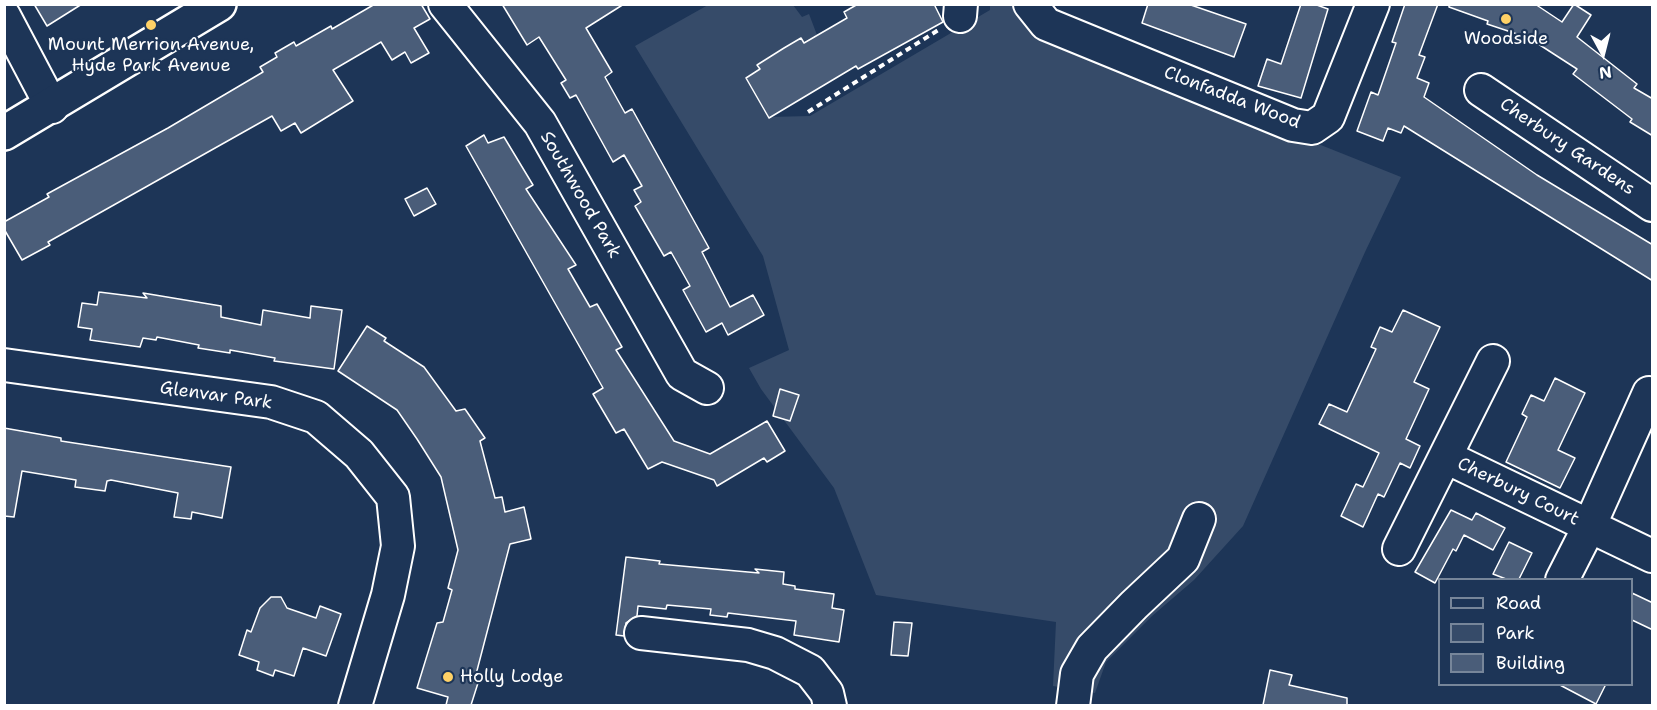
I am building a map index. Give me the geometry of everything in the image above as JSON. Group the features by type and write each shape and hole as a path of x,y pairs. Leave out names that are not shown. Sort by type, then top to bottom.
{"highway":[{"path":"4,134 219,4"}],"street":[{"name":"Southwood Park","path":"445,4 540,123 682,374 707,388"},
{"name":"Clonfadda Wood","path":"1030,4 1046,24 1293,125 1312,128 1328,117 1373,4"},
{"path":"4,16 52,107"},
{"name":"Cherbury Gardens","path":"1481,90 1653,205"},
{"name":"Cherbury Court","path":"1399,549 1493,361"},
{"name":"Glenvar Park","path":"4,365 271,402 316,417 359,454 393,497 398,546 388,595 355,705"},
{"name":"Cherbury Court","path":"1563,578 1589,527 1649,393"},
{"name":"Cherbury Court","path":"1446,457 1653,556"},
{"path":"1073,705 1077,674 1092,648 1184,559 1199,519"},
{"path":"641,633 748,645 775,653 810,671 827,693 830,705"}],"path":[{"path":"808,112 961,10"}],"green space":[{"path":"708,5 793,5 802,17 809,14 817,35 757,64 760,70 746,78 769,117 810,116 990,10 990,5 1019,5 1040,33 1401,177 1365,252 1243,526 1194,580 1152,616 1106,662 1095,693 1053,686 1056,622 876,595 834,488 761,389 749,368 789,350 763,256 635,46"}],"building":[{"path":"34,4 82,4 47,26"},
{"path":"375,4 421,4 430,19 414,28 429,53 411,63 405,52 392,60 381,42 333,70 353,101 301,133 295,123 281,131 272,116 48,242 50,245 22,260 4,229 4,222 49,197 47,194 168,128 263,72 260,67 277,57 275,53 294,42 296,46 331,26 332,29"},
{"path":"502,4 624,4 586,28 612,72 605,77 625,113 632,109 709,248 702,252 730,307 753,295 764,315 728,335 722,323 706,332 683,290 690,286 671,252 664,256 635,206 641,202 634,190 642,186 624,155 613,162 576,95 570,98 561,83 566,80 539,37 527,45"},
{"path":"858,4 934,4 943,22 858,69 856,66 769,118 746,78 760,69 757,65 784,48 801,38 804,43 847,18 844,12"},
{"path":"1148,4 1188,4 1246,24 1234,57 1142,23"},
{"path":"1301,4 1314,4 1328,9 1301,98 1258,86 1267,59 1281,64"},
{"path":"1405,4 1438,4 1419,55 1425,57 1417,78 1429,83 1424,97 1537,175 1653,245 1653,281 1404,126 1401,133 1388,128 1383,141 1357,131 1371,92 1378,95 1396,43 1392,42"},
{"path":"1449,4 1535,4 1562,22 1574,4 1591,15 1577,37 1637,84 1634,88 1653,99 1653,136 1630,122 1632,119 1573,74 1577,69 1529,38 1487,24 1488,21 1449,7"},
{"path":"484,135 488,143 504,137 533,185 526,189 576,265 568,269 590,307 597,304 622,347 616,350 674,441 710,454 767,421 785,451 767,462 764,458 717,486 714,480 662,462 648,469 624,429 616,433 593,394 603,388 466,146"},
{"path":"427,188 436,204 414,216 405,199"},
{"path":"99,292 147,298 143,293 221,306 221,317 261,325 263,310 310,318 311,306 342,310 334,369 274,361 275,358 230,350 230,353 198,348 199,345 157,337 156,340 143,338 140,347 90,340 92,329 78,327 82,303 97,305"},
{"path":"1403,310 1440,327 1414,382 1429,389 1406,439 1420,446 1410,468 1400,463 1384,497 1378,494 1363,527 1341,516 1356,484 1363,487 1379,453 1319,424 1329,404 1347,412 1376,349 1371,347 1380,327 1392,332"},
{"path":"367,326 386,338 384,341 424,367 456,411 465,409 485,438 480,441 495,498 502,497 505,512 524,507 531,539 510,544 474,682 478,683 471,705 446,705 448,697 417,688 437,623 443,622 452,590 448,588 458,550 441,477 417,439 397,410 338,371"},
{"path":"1555,378 1585,393 1558,450 1575,458 1560,488 1506,462 1527,417 1522,414 1531,395 1544,401"},
{"path":"780,389 799,395 790,421 773,416"},
{"path":"4,428 61,438 61,441 231,467 222,518 192,512 191,519 174,517 178,493 111,480 107,481 105,491 75,487 76,480 22,471 14,517 4,516"},
{"path":"1451,510 1472,520 1476,513 1505,528 1493,550 1464,535 1456,551 1453,549 1435,583 1415,572"},
{"path":"1509,542 1532,553 1520,578 1503,578 1493,574"},
{"path":"626,557 660,561 659,564 759,573 755,569 784,572 783,584 795,586 795,589 834,594 832,608 844,610 839,642 794,635 796,621 728,613 727,617 710,615 711,609 667,605 666,609 638,606 637,616 626,623 624,636 616,635"},
{"path":"1633,593 1653,603 1653,630 1633,620"},
{"path":"271,597 281,597 287,608 316,618 320,606 341,614 326,656 303,648 294,676 275,670 273,676 257,670 259,662 239,655 247,630 251,632 260,608"},
{"path":"894,622 912,623 908,656 891,655"},
{"path":"1270,670 1292,675 1289,685 1347,698 1347,705 1263,705"},
{"path":"1562,686 1605,686 1596,704"}],"place":[{"name":"Woodside","path":"1506,19"},
{"name":"Mount Merrion Avenue, Hyde Park Avenue","path":"151,25"},
{"name":"Holly Lodge","path":"448,677"}]}
